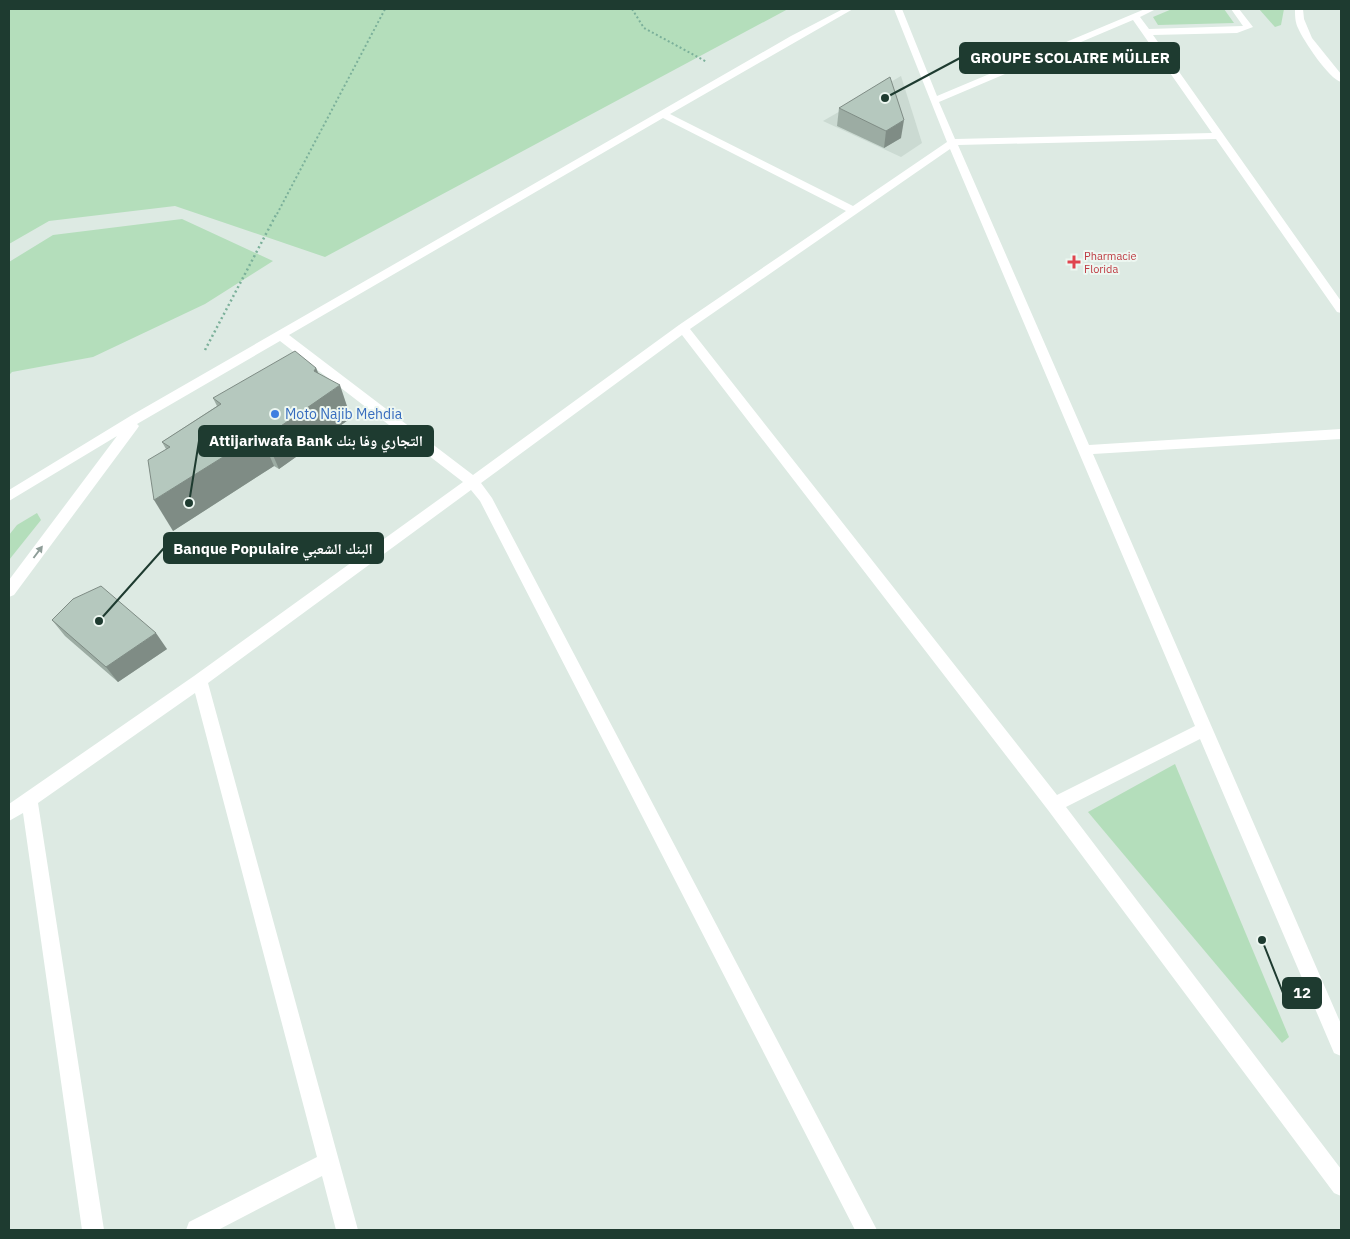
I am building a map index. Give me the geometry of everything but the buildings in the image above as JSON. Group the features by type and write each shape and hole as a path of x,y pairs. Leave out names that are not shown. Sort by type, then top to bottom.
{"street":[{"path":"9,496 137,418 282,336 663,114 849,9"},
{"path":"898,9 934,101 1204,729 1336,1019 1341,1046"},
{"path":"934,101 1152,9"},
{"path":"1147,32 1237,30 1248,27 1235,9"},
{"path":"1299,9 1299,16 1306,36 1341,79"},
{"path":"1135,16 1341,309"},
{"path":"663,114 852,210"},
{"path":"9,813 200,681 683,328 952,142 1220,136"},
{"path":"683,328 1054,806 1341,1186"},
{"path":"282,336 473,482 485,498 866,1230"},
{"path":"9,591 137,418"},
{"path":"1085,450 1341,434"},
{"path":"9,508 28,485"},
{"path":"200,681 347,1230"},
{"path":"1054,806 1204,729"},
{"path":"29,799 93,1230"},
{"path":"196,1230 328,1162"}],"path":[{"path":"182,393 385,9"},
{"path":"632,9 644,28 731,75"}],"shaded area":[{"path":"901,76 922,143 901,157 823,121"}],"green space":[{"path":"9,9 788,9 325,257 175,206 49,221 9,244"},
{"path":"1172,9 1224,9 1234,23 1158,25 1153,17"},
{"path":"1259,9 1284,9 1281,25 1275,27"},
{"path":"182,219 273,261 205,304 93,357 12,372 9,375 9,262 53,235"},
{"path":"37,513 41,520 9,560 9,535 17,525"},
{"path":"1175,764 1289,1037 1282,1043 1088,812"}],"place":[{"name":"GROUPE SCOLAIRE MÜLLER","path":"885,98"},
{"name":"Pharmacie Florida","path":"1074,262"},
{"name":"Moto Najib Mehdia","path":"275,414"},
{"name":"Attijariwafa Bank التجاري وفا بنك","path":"189,503"},
{"name":"Banque Populaire البنك الشعبي","path":"99,621"},
{"name":"12","path":"1262,940"}]}
